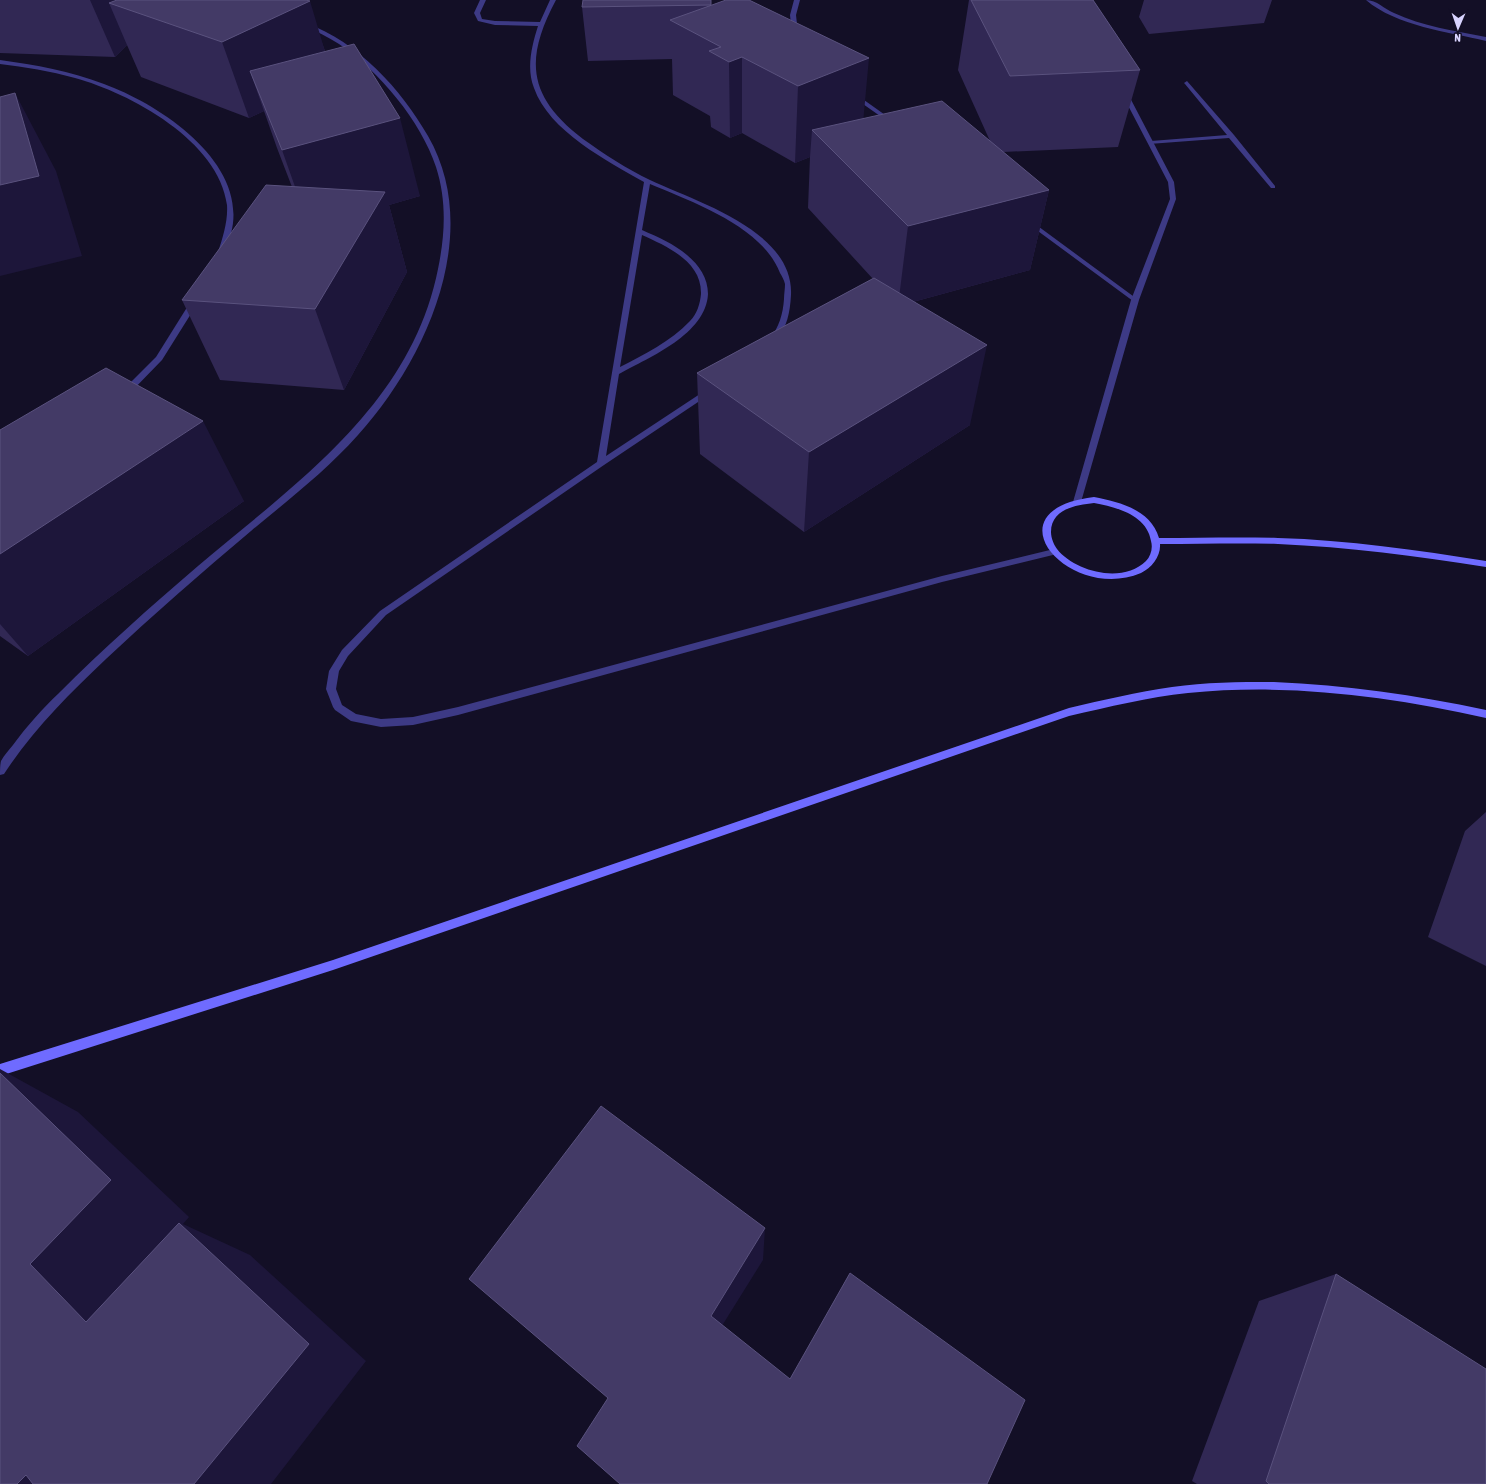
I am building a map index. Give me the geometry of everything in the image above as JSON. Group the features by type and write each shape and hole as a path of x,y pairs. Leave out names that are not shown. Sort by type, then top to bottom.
{"street":[{"path":"483,0 477,13 480,20 495,23 541,24"},
{"path":"553,0 541,24 536,40 534,79 541,100 567,128 611,161 647,181 728,218 751,232 775,257 781,266 788,283 789,302 782,324 777,335 770,344"},
{"path":"797,0 793,15 793,30 798,42"},
{"path":"1369,0 1391,14 1424,25 1486,39"},
{"path":"0,771 12,752 35,723 96,664 182,586 338,452 370,416 396,378 420,335 431,309 443,268 447,237 447,210 442,177 436,156 408,110 366,62 329,35 300,22"},
{"path":"0,62 54,71 112,89 142,103 185,134 210,159 222,176 229,198 228,235 218,260"},
{"path":"1188,83 1273,187"},
{"path":"1077,502 1135,300 1173,199 1171,182 1122,88"},
{"path":"848,91 898,126"},
{"path":"1151,143 1232,136"},
{"path":"600,463 647,181"},
{"path":"1026,220 1135,300"},
{"path":"615,373 673,339 690,325 700,310 705,295 704,280 695,265 677,250 638,231"},
{"path":"121,397 159,358 201,292"},
{"path":"718,386 600,463 383,613 344,653 334,671 331,689 338,707 354,718 382,723 413,721 458,711 942,579 1054,552"},
{"path":"1094,500 1111,503 1128,509 1142,518 1152,529 1156,541 1155,553 1148,564 1137,572 1120,576 1102,576 1083,571 1067,562 1054,552 1048,539 1047,527 1052,515 1062,506 1094,500"},
{"path":"1156,541 1287,542 1354,547 1486,564"},
{"path":"0,1070 333,965 1068,712 1131,698 1188,689 1243,687 1298,688 1357,692 1417,700 1486,714"}],"building":[{"path":"117,0 310,1 222,42 109,3"},
{"path":"583,0 711,0 711,5 582,7"},
{"path":"726,0 749,0 869,58 798,86 742,57 729,62 709,51 721,47 670,20"},
{"path":"971,0 1093,0 1140,70 1010,76"},
{"path":"354,44 400,118 282,150 250,71"},
{"path":"15,93 39,176 0,185 0,97"},
{"path":"942,101 1049,190 908,226 812,130"},
{"path":"266,185 385,192 315,309 182,300"},
{"path":"874,278 987,345 809,452 697,373"},
{"path":"106,368 203,421 0,554 0,430"},
{"path":"0,1073 111,1180 30,1264 86,1322 179,1223 309,1344 194,1484 33,1484 26,1475 17,1484 0,1484"},
{"path":"601,1106 765,1228 711,1316 790,1379 850,1273 1025,1400 987,1484 620,1484 577,1446 608,1398 469,1279"},
{"path":"1336,1274 1486,1369 1486,1484 1269,1484 1266,1481"}]}
